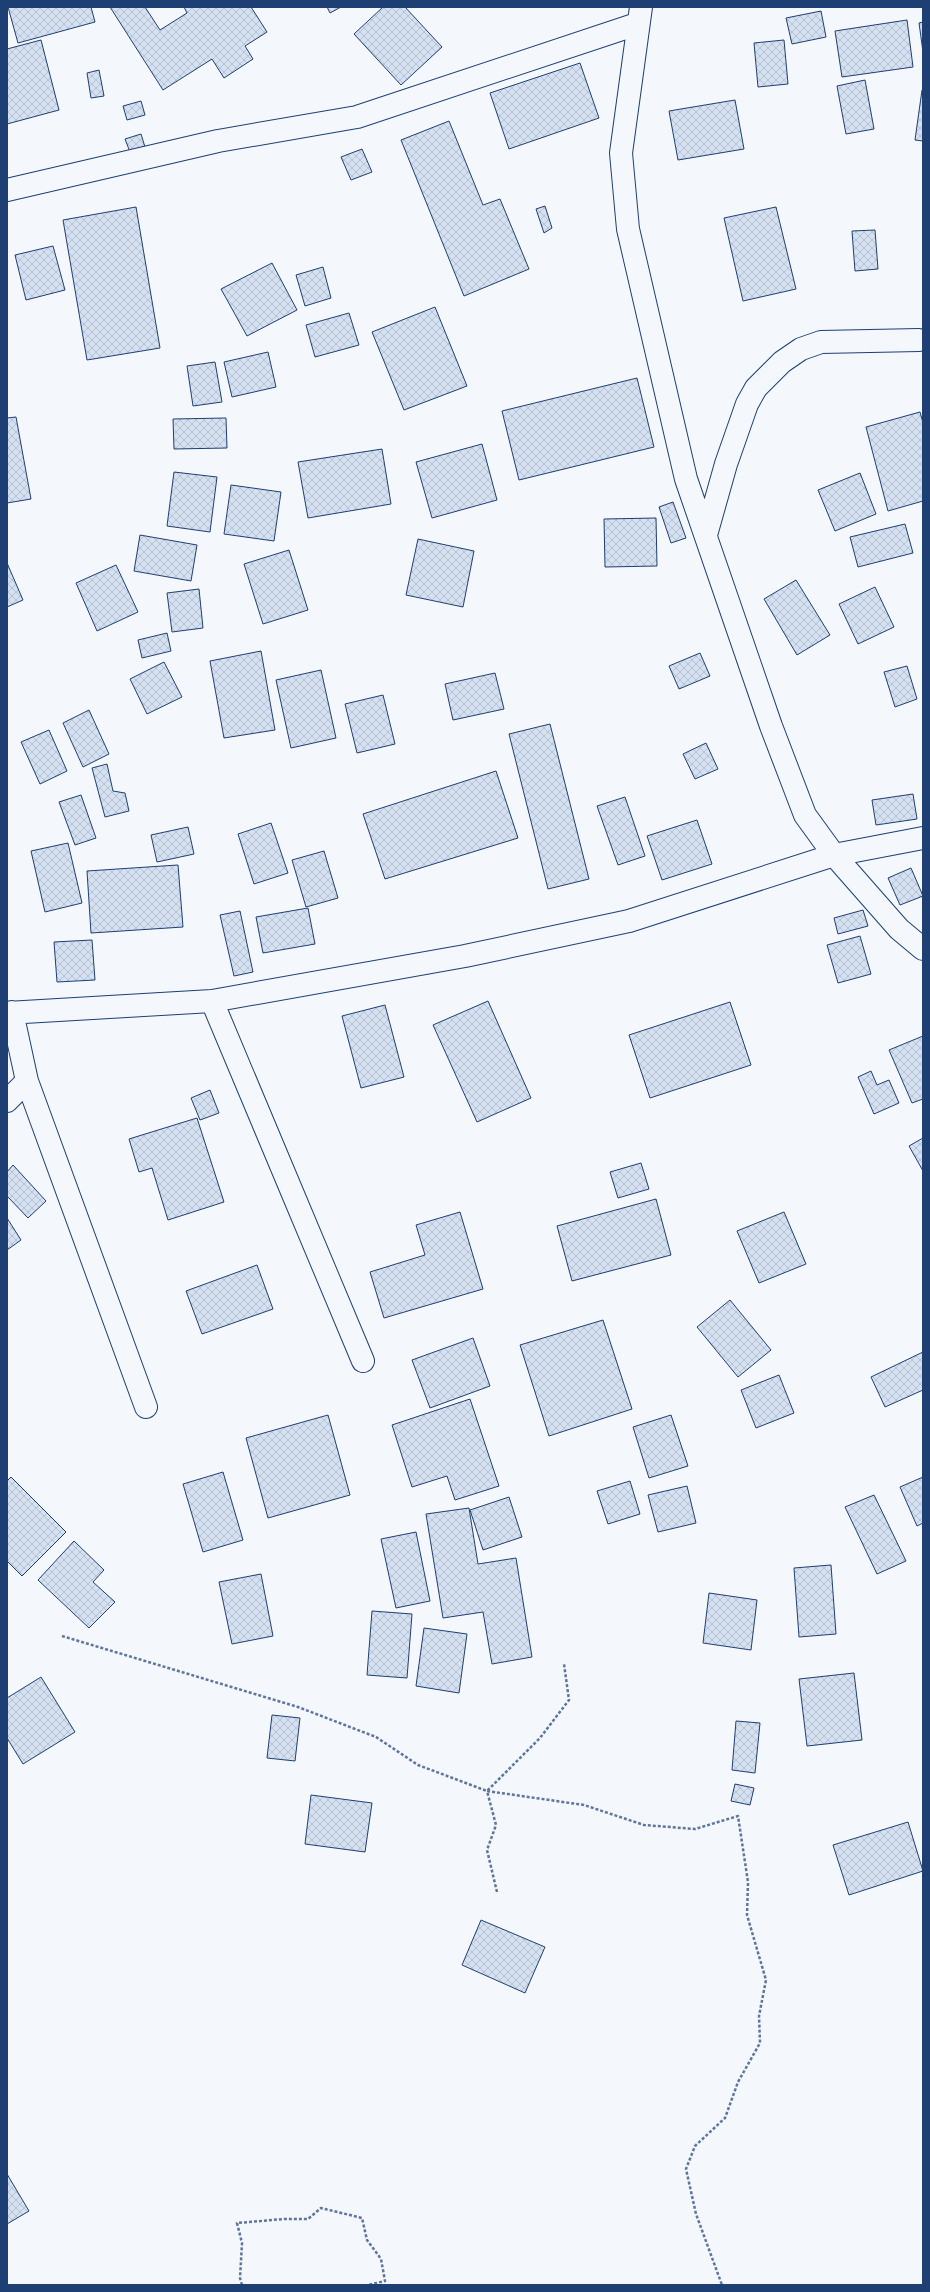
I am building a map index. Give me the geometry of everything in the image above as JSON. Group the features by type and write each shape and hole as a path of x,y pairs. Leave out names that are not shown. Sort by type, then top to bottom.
{"street":[{"path":"7,190 218,141 357,117 639,15 621,153 628,230 686,479 771,726 806,815 834,855 899,929 923,949"},
{"path":"706,535 726,464 747,404 756,388 782,362 801,349 821,342 919,340"},
{"path":"146,1407 26,1080 10,1012 212,1001 465,956 628,921 834,855 923,838"},
{"path":"212,1001 363,1361"},
{"path":"7,1101 26,1080"}],"path":[{"path":"62,1636 298,1707 376,1737 418,1765 486,1791 584,1805 644,1825 695,1830 738,1816 748,1882 747,1915 766,1980 759,2016 760,2044 738,2082 725,2118 694,2146 686,2169 696,2214 722,2285"},
{"path":"486,1791 540,1738 569,1700 564,1664"},
{"path":"486,1791 496,1826 487,1850 497,1892"},
{"path":"242,2285 240,2278 242,2243 236,2223 284,2219 308,2219 321,2208 362,2218 367,2240 381,2259 385,2281 368,2285"}],"building":[{"path":"8,7 91,7 95,22 18,43"},
{"path":"110,7 145,7 160,30 187,13 184,7 251,7 267,32 245,46 253,59 224,78 212,59 163,90"},
{"path":"327,7 341,7 330,13"},
{"path":"383,7 405,7 442,47 401,85 354,34"},
{"path":"821,11 826,37 792,44 786,18"},
{"path":"907,20 913,67 842,77 835,31"},
{"path":"923,22 923,52 919,23"},
{"path":"41,40 59,110 7,124 7,49"},
{"path":"784,40 788,84 758,87 754,43"},
{"path":"580,63 599,118 509,149 490,93"},
{"path":"99,70 104,96 91,98 87,73"},
{"path":"865,80 874,129 846,134 837,86"},
{"path":"923,90 923,141 915,140"},
{"path":"735,100 744,149 678,160 669,111"},
{"path":"141,101 145,115 127,120 123,106"},
{"path":"449,121 483,205 500,199 529,269 464,296 401,140"},
{"path":"141,134 145,147 130,152 125,139"},
{"path":"362,149 372,172 351,180 341,157"},
{"path":"545,206 552,228 544,233 536,209"},
{"path":"136,207 160,348 87,360 63,220"},
{"path":"776,207 796,289 743,301 724,218"},
{"path":"875,230 878,269 855,271 852,231"},
{"path":"53,246 65,290 26,300 15,255"},
{"path":"272,263 297,310 247,336 221,289"},
{"path":"323,267 331,298 305,306 296,275"},
{"path":"435,307 467,386 404,410 372,332"},
{"path":"349,313 359,345 315,357 306,325"},
{"path":"268,352 276,387 232,397 224,362"},
{"path":"215,362 222,402 193,406 187,366"},
{"path":"637,378 654,447 519,480 502,411"},
{"path":"920,412 923,423 923,501 888,511 866,427"},
{"path":"16,417 31,499 7,503 7,418"},
{"path":"226,418 227,448 174,449 173,419"},
{"path":"482,444 497,500 432,518 416,462"},
{"path":"382,449 391,504 308,518 298,462"},
{"path":"174,472 217,477 210,532 167,526"},
{"path":"860,473 876,514 835,531 818,490"},
{"path":"231,485 281,492 274,541 224,534"},
{"path":"673,502 686,538 671,543 659,507"},
{"path":"656,518 657,566 605,567 604,519"},
{"path":"905,524 913,553 858,567 850,537"},
{"path":"140,535 197,545 191,581 134,571"},
{"path":"418,539 474,551 463,607 406,595"},
{"path":"289,550 308,610 263,624 244,564"},
{"path":"7,563 23,600 7,607"},
{"path":"116,565 138,612 97,631 76,583"},
{"path":"796,580 830,635 797,655 764,599"},
{"path":"875,587 894,627 858,644 839,604"},
{"path":"199,589 203,628 172,632 167,593"},
{"path":"167,633 171,651 142,658 138,640"},
{"path":"261,651 275,730 224,738 210,661"},
{"path":"700,653 710,676 679,689 669,666"},
{"path":"164,662 182,697 147,714 130,679"},
{"path":"907,666 917,699 895,707 884,672"},
{"path":"321,670 336,738 291,748 276,680"},
{"path":"495,673 504,709 453,720 445,684"},
{"path":"383,695 395,744 357,753 345,704"},
{"path":"89,710 109,754 83,767 63,723"},
{"path":"550,724 589,879 548,889 509,734"},
{"path":"49,730 67,771 40,784 21,742"},
{"path":"706,743 718,769 695,779 683,754"},
{"path":"107,764 113,791 125,793 129,811 105,817 92,768"},
{"path":"496,771 518,838 385,879 363,814"},
{"path":"913,794 917,819 876,825 872,800"},
{"path":"81,795 96,838 75,845 59,802"},
{"path":"625,797 645,856 618,865 597,806"},
{"path":"697,820 712,864 662,880 647,836"},
{"path":"271,823 288,873 254,884 238,834"},
{"path":"188,827 194,854 157,862 151,835"},
{"path":"68,843 82,903 45,912 31,851"},
{"path":"324,851 338,898 306,907 292,860"},
{"path":"178,865 183,927 91,933 87,871"},
{"path":"911,868 923,896 900,905 888,878"},
{"path":"308,908 315,944 263,953 256,917"},
{"path":"863,910 868,926 838,934 834,918"},
{"path":"240,911 253,972 234,976 220,915"},
{"path":"860,936 871,974 838,983 827,945"},
{"path":"92,940 95,980 57,982 54,942"},
{"path":"488,1001 531,1098 477,1122 433,1025"},
{"path":"730,1002 751,1065 650,1098 629,1035"},
{"path":"385,1005 404,1077 361,1088 342,1016"},
{"path":"923,1036 923,1099 912,1103 889,1050"},
{"path":"871,1071 877,1085 889,1080 899,1103 874,1114 858,1077"},
{"path":"210,1090 219,1113 200,1120 191,1098"},
{"path":"197,1118 224,1202 168,1220 152,1168 139,1172 129,1139"},
{"path":"923,1138 923,1171 909,1146"},
{"path":"641,1163 649,1189 618,1198 610,1172"},
{"path":"13,1165 46,1201 28,1218 7,1196 7,1172"},
{"path":"656,1199 671,1255 572,1281 557,1226"},
{"path":"460,1212 483,1289 384,1318 370,1272 425,1255 416,1225"},
{"path":"784,1212 806,1264 759,1283 737,1231"},
{"path":"7,1218 21,1240 7,1250"},
{"path":"257,1265 273,1309 202,1334 186,1291"},
{"path":"730,1300 771,1350 738,1377 697,1327"},
{"path":"603,1320 632,1409 549,1436 520,1345"},
{"path":"473,1338 490,1386 430,1408 412,1360"},
{"path":"923,1352 923,1390 885,1407 871,1377"},
{"path":"779,1375 794,1413 756,1428 741,1390"},
{"path":"470,1399 499,1486 455,1500 447,1476 412,1487 392,1425"},
{"path":"328,1415 350,1495 268,1518 246,1438"},
{"path":"671,1415 688,1466 649,1478 633,1427"},
{"path":"223,1472 243,1540 203,1552 183,1484"},
{"path":"11,1477 66,1532 22,1576 7,1561 7,1481"},
{"path":"923,1477 923,1523 917,1526 900,1487"},
{"path":"630,1481 640,1514 608,1524 597,1491"},
{"path":"687,1486 696,1523 658,1532 648,1495"},
{"path":"874,1495 906,1561 877,1574 845,1507"},
{"path":"509,1497 522,1537 483,1550 470,1510"},
{"path":"469,1508 478,1564 516,1558 532,1657 492,1664 483,1612 443,1618 426,1514"},
{"path":"416,1532 430,1601 396,1608 381,1539"},
{"path":"74,1541 104,1570 93,1582 115,1602 89,1628 38,1580"},
{"path":"831,1565 836,1634 799,1637 794,1568"},
{"path":"261,1574 273,1636 232,1644 219,1582"},
{"path":"709,1593 757,1600 751,1650 703,1643"},
{"path":"372,1611 412,1614 407,1678 367,1675"},
{"path":"424,1628 467,1634 459,1693 416,1686"},
{"path":"854,1673 862,1740 807,1746 799,1679"},
{"path":"41,1677 75,1732 23,1764 7,1738 7,1698"},
{"path":"272,1715 300,1718 295,1761 267,1758"},
{"path":"736,1721 760,1723 755,1773 732,1770"},
{"path":"735,1784 754,1788 750,1805 731,1801"},
{"path":"311,1795 372,1803 365,1852 305,1844"},
{"path":"908,1822 923,1871 849,1895 833,1845"},
{"path":"481,1920 545,1947 525,1993 462,1965"},
{"path":"7,2174 29,2211 7,2224"}]}
